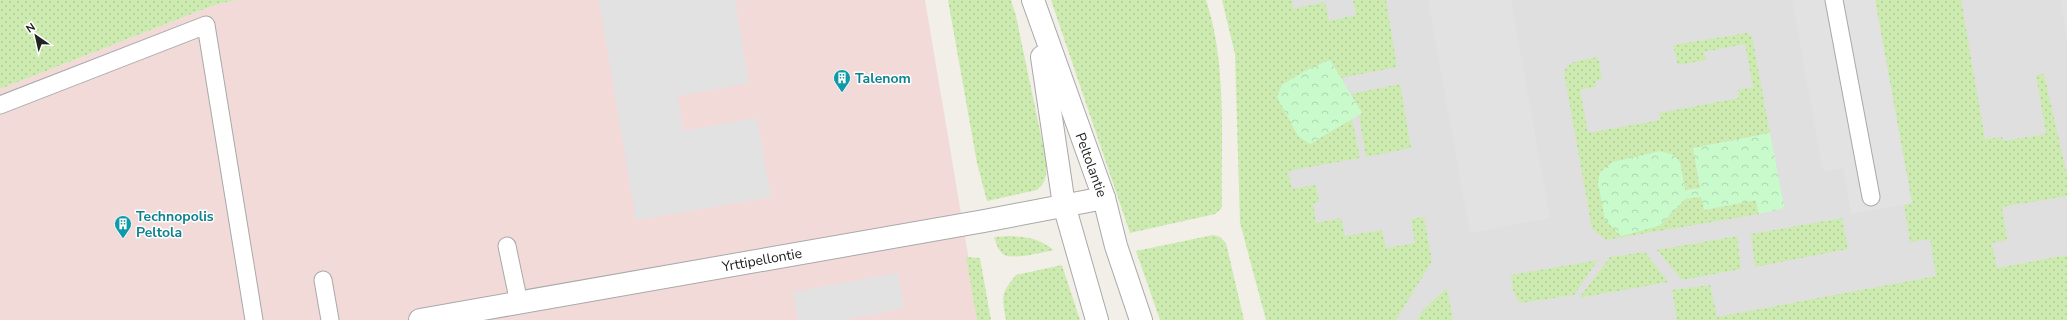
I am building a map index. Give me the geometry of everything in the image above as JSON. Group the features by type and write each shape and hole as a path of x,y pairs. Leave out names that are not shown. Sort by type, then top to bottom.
{"street":[{"name":"Peltolantie","path":"1034,6 1104,198 1116,246 1141,320"},
{"name":"Peltolantie","path":"1034,6 1064,205 1097,320"},
{"name":"Yrttipellontie","path":"420,320 1104,198"}],"lane":[{"path":"1834,0 1870,197"},
{"path":"0,105 206,25 254,320"},
{"path":"507,246 519,302"},
{"path":"322,280 330,320"}],"shaded area":[{"path":"238,0 925,0 979,320 0,320 0,89 217,4"},
{"path":"599,0 735,0 749,83 678,96 683,131 757,118 771,197 636,220"},
{"path":"1230,0 2067,0 2067,294 1935,320 1343,320 1276,213"},
{"path":"1428,0 1511,0 1550,218 1470,233"},
{"path":"1792,0 1875,0 1912,203 1851,214 1843,168 1823,171"},
{"path":"2060,0 2067,0 2067,38"},
{"path":"898,273 904,308 843,320 798,320 793,292"}],"green space":[{"path":"0,0 238,0 217,4 0,89"},
{"path":"948,0 1011,0 1016,16 1046,160 1045,180 1037,190 987,201 977,163"},
{"path":"1051,0 1206,0 1213,24 1217,49 1222,101 1222,204 1221,209 1215,214 1130,233"},
{"path":"1222,0 1292,0 1293,9 1325,2 1329,21 1356,15 1353,0 1386,0 1397,67 1341,78 1330,60 1305,71 1282,85 1277,97 1310,144 1352,119 1360,158 1288,171 1292,189 1316,185 1319,202 1313,204 1316,223 1341,218 1345,236 1382,230 1386,248 1415,243 1411,219 1424,217 1432,261 1396,320 1266,320 1240,223 1235,54"},
{"path":"1875,0 1961,0 1985,139 2002,137 2003,141 2046,134 2036,75 2044,74 2067,175 2067,196 2002,207 2007,240 1992,243 1997,268 2067,255 2067,320 1677,320 1672,290 1710,285 1717,317 1936,276 1930,239 1910,242 1904,205 1912,203"},
{"path":"1747,33 1752,36 1770,133 1693,148 1700,188 1685,190 1680,162 1659,226 1685,198 1701,196 1704,210 1756,200 1759,214 1606,240 1592,229 1564,72 1574,62 1598,57 1602,80 1595,81 1596,87 1580,90 1588,133 1660,120 1659,113 1739,98 1738,90 1753,87 1745,44 1704,52 1706,60 1678,65 1673,45"},
{"path":"1330,60 1362,113 1310,144 1298,136 1277,97 1282,85 1305,71"},
{"path":"1400,84 1411,148 1366,157 1359,116 1362,113 1351,94"},
{"path":"1770,133 1784,206 1781,209 1759,214 1756,200 1704,210 1701,197 1685,199 1659,226 1621,236 1605,220 1598,183 1600,172 1613,162 1660,151 1674,155 1680,162 1685,190 1700,188 1693,148"},
{"path":"1842,218 1848,249 1755,267 1751,234"},
{"path":"1213,235 1220,237 1226,243 1244,320 1160,320 1136,251"},
{"path":"1009,236 1033,239 1054,250 1013,257 1007,256 1003,254 997,246 994,237"},
{"path":"1737,236 1741,269 1682,280 1657,250"},
{"path":"1645,252 1668,282 1579,298 1610,257"},
{"path":"966,257 980,258 991,320 977,320"},
{"path":"1598,260 1574,295 1520,303 1514,293 1511,275"},
{"path":"1062,265 1080,320 1006,320 1003,300 1005,291 1016,275"},
{"path":"1447,288 1453,320 1417,320 1423,310"}],"place":[{"name":"Talenom","path":"842,93"},
{"name":"Technopolis Peltola","path":"123,239"}]}
